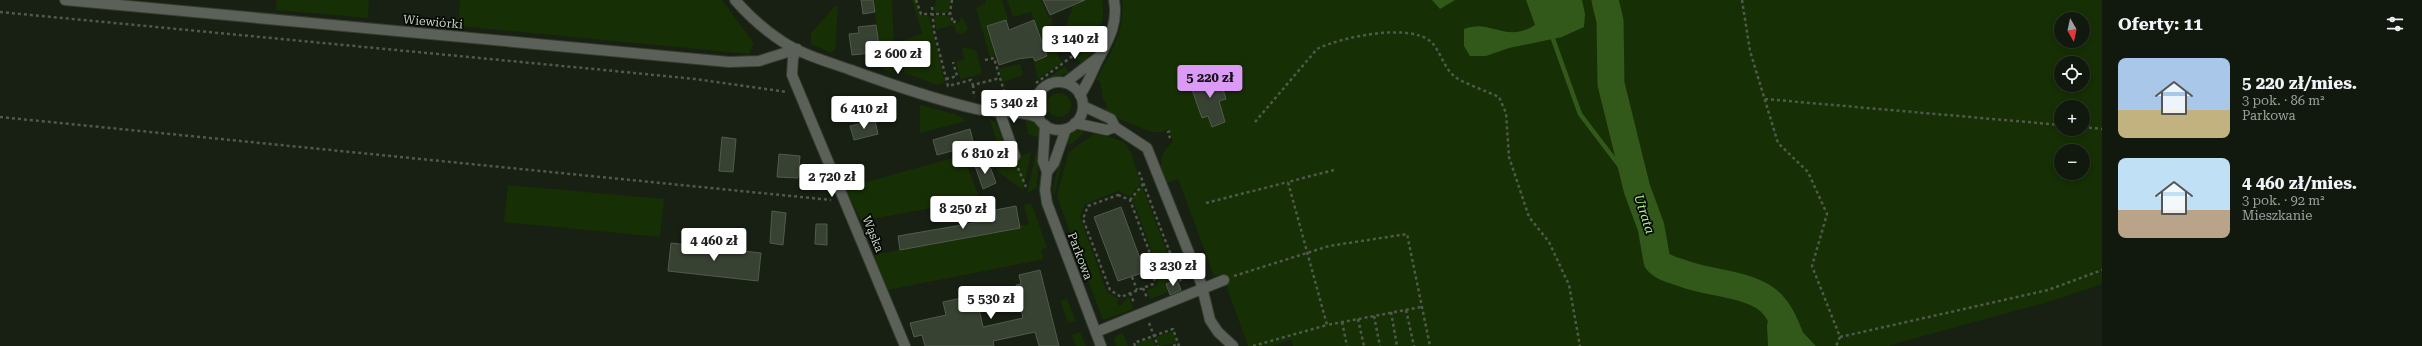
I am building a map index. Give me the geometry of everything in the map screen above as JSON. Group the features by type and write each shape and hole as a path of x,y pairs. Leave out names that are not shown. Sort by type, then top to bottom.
{"street":[{"name":"Wiewiórki","path":"65,0 729,62 759,61 797,49"},
{"path":"735,0 771,33 797,49 921,95 983,110 999,110 1006,113 1019,113 1055,129 1066,129 1075,123 1080,117 1083,106 1080,95 1074,87 1066,83 1051,83 1038,96 1035,108 1042,122"},
{"path":"1080,95 1090,80 1114,27 1114,0"},
{"name":"Wąska","path":"797,49 792,72 799,92 905,346"},
{"path":"1066,83 1100,56"},
{"path":"999,110 1007,103 1038,96"},
{"path":"1083,106 1111,119 1115,127 1140,142 1148,149 1202,290 1212,324 1232,346"},
{"path":"999,110 1015,156"},
{"name":"Parkowa","path":"1042,122 1043,161 1047,172 1045,194 1050,214 1101,346"},
{"path":"1075,123 1107,130 1115,127"},
{"name":"Parkowa","path":"1047,172 1054,163 1066,129"},
{"path":"1096,332 1224,280"}],"path":[{"path":"916,0 921,14 950,14"},
{"path":"952,0 950,14 953,22 958,19"},
{"path":"1742,0 1750,51 1778,142 1808,172 1827,214 1812,266 1840,337 1836,346"},
{"path":"932,7 932,14 948,86 971,80 974,98"},
{"path":"0,12 433,52 695,79 782,92 799,92"},
{"path":"1255,122 1317,49 1326,44 1368,33 1397,33 1423,36 1431,42 1454,77 1499,97 1506,113 1509,157 1526,210 1529,217 1549,242 1569,285 1580,346"},
{"path":"1034,85 1094,40"},
{"path":"985,60 994,58 1005,95"},
{"path":"946,79 957,76 954,62"},
{"path":"973,85 1000,78"},
{"path":"1765,99 2054,124"},
{"path":"0,117 690,184 800,198 827,200 843,197"},
{"path":"2090,128 2102,129"},
{"path":"1170,131 1168,132 1170,138"},
{"path":"1015,156 1020,174 1026,187"},
{"path":"1206,203 1334,170"},
{"path":"1139,172 1182,285"},
{"path":"1288,182 1327,325"},
{"path":"1130,200 1144,183"},
{"path":"1118,195 1130,200 1157,272 1153,284 1121,297 1110,290 1083,219 1088,206 1118,195"},
{"path":"1224,280 1306,252 1329,246 1407,234 1430,346"},
{"path":"1840,337 2048,290 2102,270"},
{"path":"1132,277 1137,290"},
{"path":"1254,346 1327,325 1421,307"},
{"path":"1406,310 1414,346"},
{"path":"1391,312 1398,346"},
{"path":"1145,313 1158,346"},
{"path":"1374,316 1380,346"},
{"path":"1358,319 1364,346"},
{"path":"1342,322 1347,346"},
{"path":"1135,346 1134,343 1173,329 1179,345 1173,346"}],"shaded area":[{"path":"277,0 369,0 368,18 276,10"},
{"path":"460,0 722,0 754,43 749,54 458,26"},
{"path":"873,0 892,0 895,69 891,72 883,69"},
{"path":"912,0 915,0 920,15 929,16 945,82 937,85 905,73 902,60 903,43 907,39 922,34"},
{"path":"936,0 950,0 948,13 934,12"},
{"path":"985,0 1002,0 1008,19 987,26 996,55 990,57 976,8 986,3"},
{"path":"1007,0 1041,0 1049,18 1051,16 1056,51 1062,62 1038,79 1034,62 1048,57 1031,12 1013,17"},
{"path":"1069,0 1102,0 1103,10 1103,18 1097,32 1086,44 1072,55 1063,32 1072,9"},
{"path":"1122,0 2102,0 2102,284 2048,302 1887,346 1816,346 1778,306 1770,306 1767,326 1768,346 1293,346 1291,340 1272,346 1248,346 1222,274 1214,276 1178,179 1166,183 1161,160 1164,152 1173,141 1169,129 1162,132 1152,132 1104,113 1107,105 1103,100 1100,82 1096,80 1116,42 1122,22"},
{"path":"1432,0 1455,0 1440,9"},
{"path":"1526,0 1582,0 1585,14 1584,27 1562,37 1509,48 1486,56 1470,56 1464,46 1464,29 1474,26 1482,26 1506,32 1515,32 1535,25"},
{"path":"835,6 838,6 835,49 831,53 811,44 811,33"},
{"path":"934,16 949,16 952,24 960,22 960,19 963,18 968,29 965,33 960,34 956,32 954,25 936,30"},
{"path":"1103,34 1093,52 1081,64 1076,58"},
{"path":"962,47 976,50 982,74 960,79 956,62 964,59"},
{"path":"1020,64 1023,75 1003,82 999,69"},
{"path":"1065,66 1069,73 1043,81"},
{"path":"1059,93 1064,94 1070,100 1070,110 1064,116 1059,117 1054,116 1048,110 1047,105 1048,100 1054,94"},
{"path":"920,105 955,114 967,121 920,133"},
{"path":"989,118 996,123 1011,160 1031,152 1023,190 998,172 990,147 998,144"},
{"path":"1025,118 1032,121 1036,125 1040,138 1028,134"},
{"path":"1081,129 1088,129 1072,144 1065,143 1071,133"},
{"path":"1096,132 1124,142 1131,153 1141,183 1130,197 1119,191 1085,204 1080,217 1107,292 1119,299 1117,303 1120,306 1129,296 1133,309 1103,320 1057,197 1068,153"},
{"path":"1039,146 1037,187 1027,194 1035,156"},
{"path":"1062,152 1064,152 1054,198 1053,187"},
{"path":"963,155 980,199 861,221 845,188"},
{"path":"508,185 664,199 660,237 504,222"},
{"path":"1142,186 1177,279 1165,284 1168,292 1150,299 1147,290 1156,286 1160,273 1132,198"},
{"path":"1031,203 1047,247 1041,250 1044,259 888,290 873,255 1019,228 1019,226 1029,224 1024,205"},
{"path":"1067,299 1076,321 1068,323 1060,301"},
{"path":"1770,306 1778,306 1816,346 1768,346 1767,326"},
{"path":"1172,331 1177,343 1160,346 1156,337"},
{"path":"1080,332 1086,346 1076,346 1072,335"},
{"path":"1123,333 1128,346 1116,346 1114,340 1117,335"},
{"path":"1152,338 1155,346 1137,346 1136,344"}],"building":[{"path":"861,0 873,0 875,12 863,14"},
{"path":"1043,0 1085,0 1050,15"},
{"path":"1006,20 1009,30 1034,20 1047,56 1035,61 1033,57 1018,59 999,65 987,26"},
{"path":"876,25 880,52 852,55 849,34 859,33 858,27"},
{"path":"1219,76 1226,99 1219,101 1225,122 1212,127 1208,116 1202,118 1190,84"},
{"path":"875,120 878,134 854,140 850,126"},
{"path":"970,129 974,145 937,155 933,140"},
{"path":"722,137 736,139 733,172 719,171"},
{"path":"779,154 800,156 798,178 777,177"},
{"path":"988,161 996,183 983,189 975,166"},
{"path":"1016,206 1020,228 900,250 898,236 997,219 995,210"},
{"path":"1121,207 1145,272 1118,281 1094,217"},
{"path":"772,211 786,213 783,245 770,243"},
{"path":"816,224 827,224 827,245 815,244"},
{"path":"671,243 761,253 758,281 668,271"},
{"path":"1040,270 1059,346 1039,346 1035,332 993,341 994,346 925,346 922,335 914,337 910,323 946,315 943,302 976,295 983,327 1023,318 1016,285 1021,284 1019,275"},
{"path":"1177,280 1181,290 1170,295 1166,284"}],"waterway":[{"name":"Utrata","path":"1605,0 1610,21 1611,84 1637,189 1651,227 1657,261 1672,270 1693,277 1743,288 1765,298 1780,314 1794,346"},
{"path":"1553,39 1580,114 1637,189"}]}
